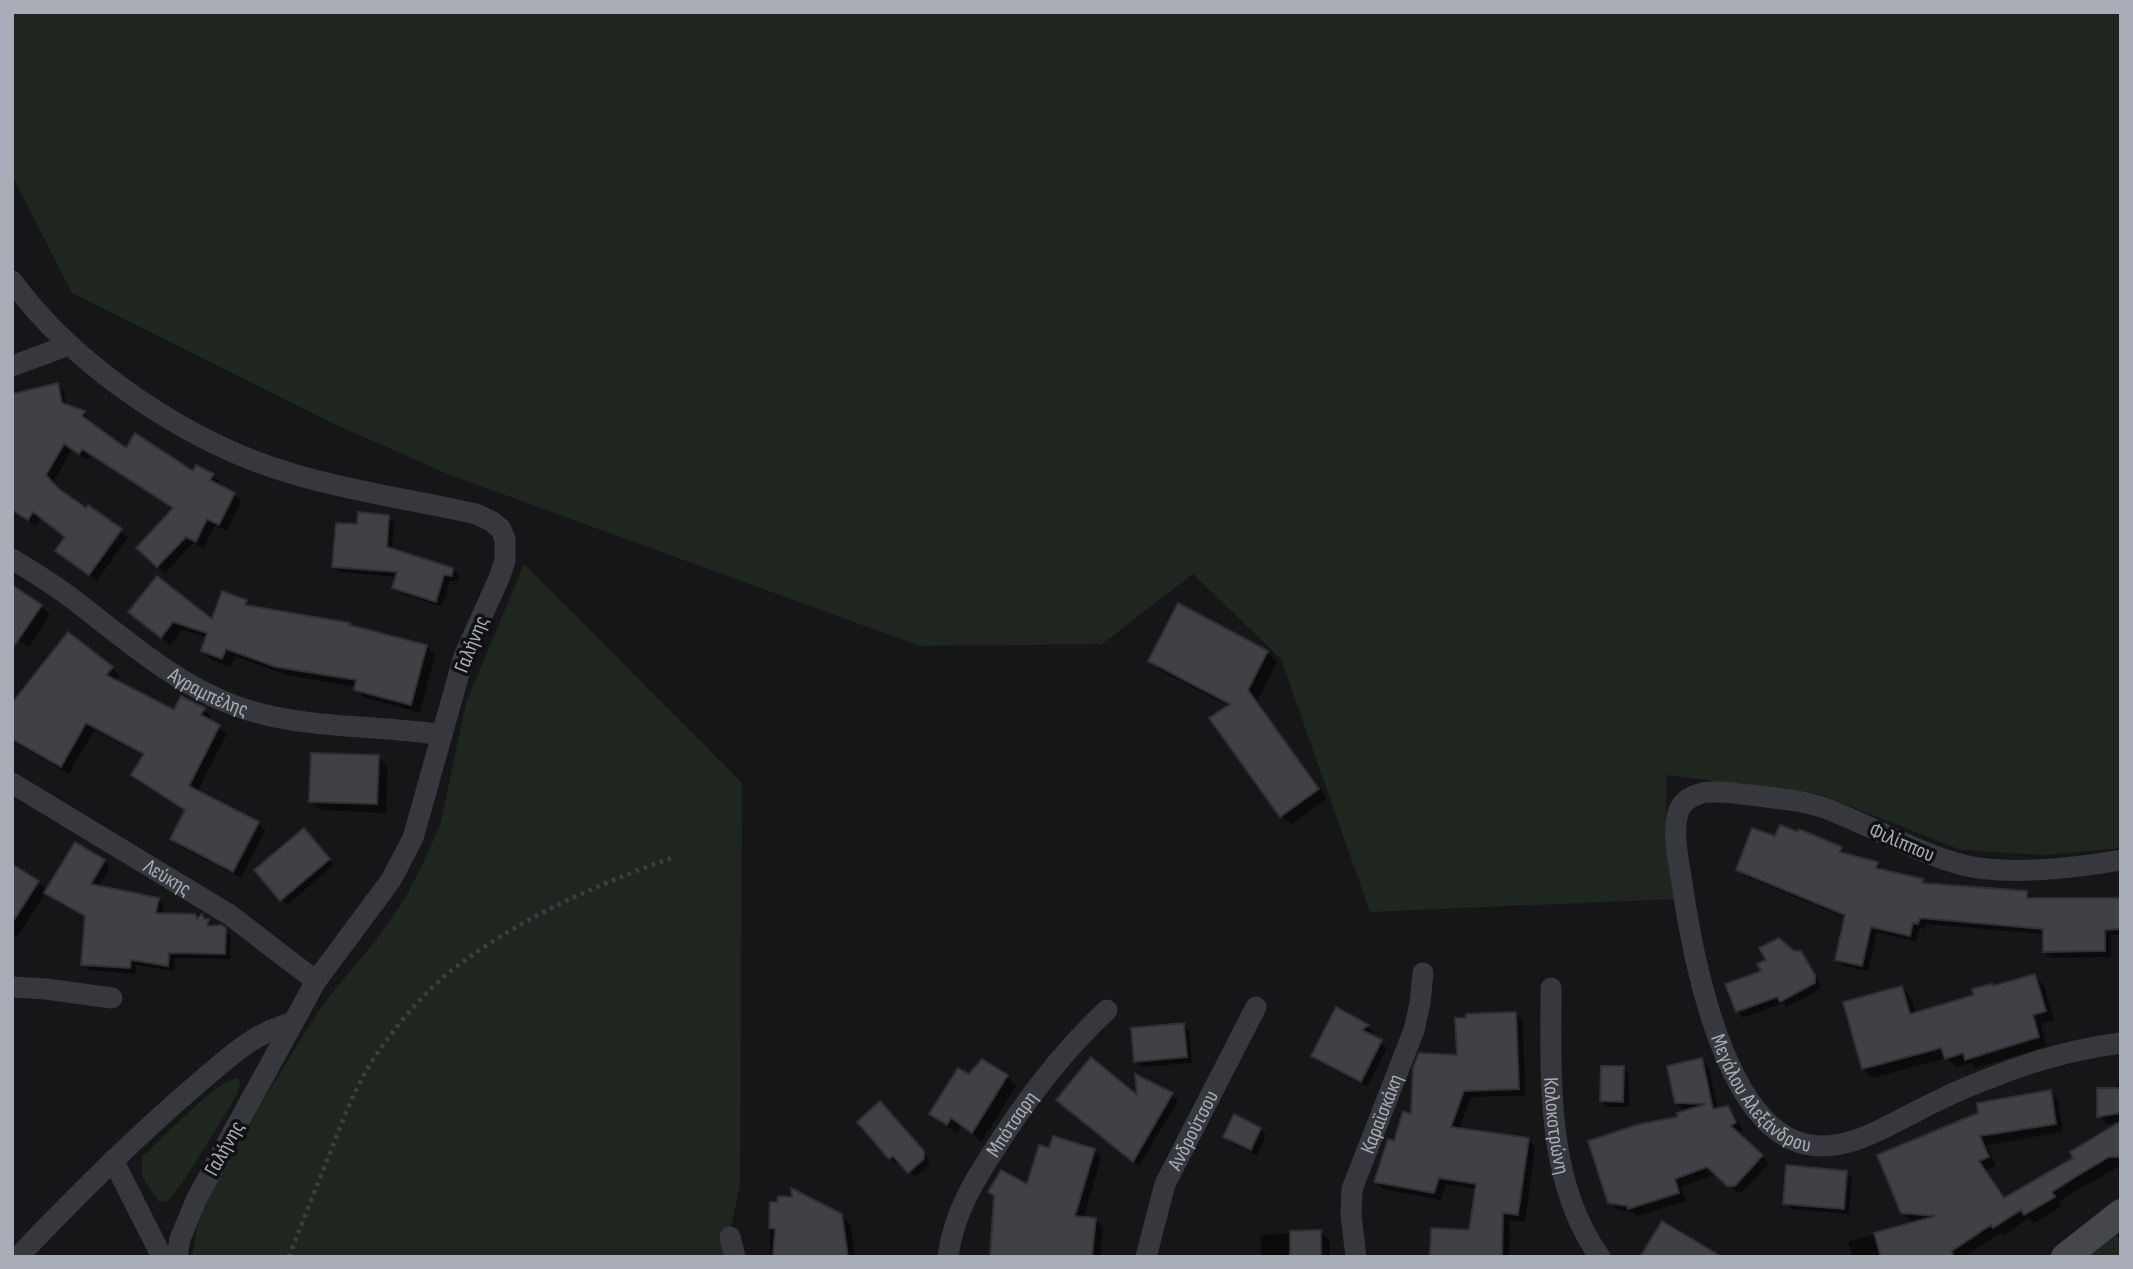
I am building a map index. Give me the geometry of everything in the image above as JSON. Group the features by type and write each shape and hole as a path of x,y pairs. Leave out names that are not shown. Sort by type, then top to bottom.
{"street":[{"name":"Γαλήνης","path":"12,281 69,345 120,385 194,433 236,454 294,475 476,514 498,527 506,545 503,568 464,656 418,827 407,851 380,895 316,981 292,1023 197,1198 180,1239 177,1257"},
{"path":"12,366 69,345"},
{"name":"Αγραμπέλης","path":"12,559 57,587 161,666 201,690 237,706 296,720 442,735"},
{"name":"Λεύκης","path":"12,783 219,908 316,981"},
{"name":"Φιλίππου","path":"1688,799 1705,793 1722,793 1812,804 1920,851 1971,867 2050,868 2121,860"},
{"name":"Μεγάλου Αλεξάνδρου","path":"1688,799 1682,804 1678,816 1679,858 1692,942 1706,999 1741,1087 1758,1110 1787,1137 1813,1145 1852,1142 1986,1079 2066,1054 2121,1043"},
{"name":"Καραϊσκάκη","path":"1356,1257 1351,1214 1352,1189 1414,1030 1423,973"},
{"path":"12,987 112,998"},
{"name":"Κολοκοτρώνη","path":"1551,988 1552,1093 1559,1153 1573,1204 1586,1235 1600,1257"},
{"name":"Ανδρούτσου","path":"1146,1257 1165,1184 1256,1007"},
{"name":"Μπότσαρη","path":"948,1257 960,1210 993,1151 1040,1081 1068,1048 1107,1010"},
{"path":"18,1257 113,1160 173,1105 244,1046 269,1030 292,1023"},
{"path":"113,1160 162,1257"},
{"path":"2065,1257 2118,1220"}],"path":[{"path":"289,1257 342,1121 364,1076 381,1049 424,998 455,968 545,912 576,896 674,856"}],"shaded area":[{"path":"12,12 2121,12 2121,848 2044,855 1961,850 1819,794 1667,775 1666,819 1676,899 1370,912 1281,659 1193,574 1102,644 920,646 450,475 334,424 72,293 12,175"},
{"path":"524,564 742,783 740,1184 732,1223 724,1234 730,1257 192,1257 197,1228 206,1203 267,1094 321,1007 379,936 405,898 424,862 440,825 466,703"},
{"path":"237,1078 240,1083 237,1095 185,1179 168,1201 159,1202 142,1176 142,1157 216,1089"},
{"path":"2115,1234 2121,1240 2121,1257 2087,1257"}],"building":[{"path":"58,383 62,403 85,411 82,416 126,448 135,433 193,471 196,465 214,474 210,480 235,493 219,525 207,519 196,542 186,537 157,567 136,548 173,508 82,449 79,454 64,444 46,475 59,489 122,529 89,575 55,551 65,537 33,512 28,520 12,510 12,394"},
{"path":"358,512 389,515 387,547 453,568 452,576 444,575 436,602 392,588 397,572 332,567 336,523 357,524"},
{"path":"157,576 212,619 222,591 247,600 245,605 350,623 349,625 427,645 411,705 354,690 356,680 276,667 226,649 222,659 201,651 207,633 173,622 161,638 128,612"},
{"path":"12,585 42,605 12,649"},
{"path":"1178,603 1268,651 1248,690 1319,789 1280,817 1209,718 1230,704 1148,661"},
{"path":"68,632 113,667 106,675 174,710 181,696 205,708 201,715 220,725 189,786 259,822 233,872 170,839 185,810 131,775 144,754 86,723 61,767 12,739 12,703"},
{"path":"311,753 379,755 377,804 309,802"},
{"path":"1780,825 1798,832 1799,829 1842,847 1840,852 1878,862 1876,868 1923,879 1922,883 2027,891 2027,898 2121,898 2121,929 2105,930 2105,951 2043,952 2043,929 1920,918 1918,924 1913,923 1910,936 1871,927 1862,966 1835,960 1845,915 1736,870 1752,828 1775,836"},
{"path":"304,828 330,859 280,901 254,870"},
{"path":"75,842 105,860 91,884 159,898 156,913 195,914 197,919 202,914 204,919 209,919 207,926 221,925 226,928 225,954 169,953 168,966 131,960 130,968 81,965 85,916 44,893"},
{"path":"12,864 39,881 12,923"},
{"path":"1779,938 1794,951 1801,951 1815,975 1815,983 1780,1002 1777,997 1736,1012 1725,984 1761,971 1757,964 1766,960 1759,948"},
{"path":"2035,974 2046,1011 2033,1015 2039,1037 1965,1060 1963,1053 1945,1059 1941,1048 1862,1069 1843,1002 1902,986 1910,1014 1974,995 1972,989"},
{"path":"1336,1007 1369,1025 1362,1030 1382,1040 1361,1082 1311,1056"},
{"path":"1516,1012 1519,1089 1464,1091 1451,1127 1529,1138 1518,1215 1503,1213 1502,1257 1430,1257 1431,1228 1469,1230 1476,1184 1439,1178 1434,1193 1374,1182 1388,1139 1394,1141 1403,1111 1411,1114 1413,1068 1419,1053 1457,1055 1455,1018 1466,1018 1466,1014"},
{"path":"1184,1023 1187,1057 1134,1062 1131,1028"},
{"path":"1091,1057 1137,1095 1135,1074 1173,1093 1133,1162 1056,1100"},
{"path":"1702,1058 1713,1109 1728,1106 1736,1122 1731,1126 1763,1155 1735,1186 1727,1186 1707,1167 1675,1179 1679,1193 1628,1209 1627,1206 1608,1203 1588,1141 1640,1124 1678,1117 1677,1113 1706,1104 1675,1103 1667,1066"},
{"path":"982,1059 1008,1075 972,1133 951,1118 947,1125 929,1114 958,1068 969,1074"},
{"path":"1601,1066 1624,1066 1623,1102 1600,1101"},
{"path":"2097,1088 2121,1088 2121,1113 2097,1117"},
{"path":"2051,1090 2056,1124 1980,1136 1989,1157 1979,1161 2004,1198 2073,1158 2070,1152 2121,1121 2121,1157 2109,1157 2082,1173 2052,1192 2055,1197 2024,1215 2021,1210 1993,1228 1991,1225 1952,1251 1953,1257 1881,1257 1874,1233 1935,1216 1901,1213 1877,1155 1978,1113 1977,1103"},
{"path":"880,1101 924,1151 924,1159 908,1173 893,1156 889,1159 857,1122"},
{"path":"1234,1114 1261,1128 1251,1150 1223,1137"},
{"path":"1053,1136 1095,1149 1075,1216 1096,1218 1092,1257 990,1257 994,1196 988,1192 1001,1170 1027,1184 1039,1145 1049,1148"},
{"path":"1786,1165 1847,1171 1844,1209 1783,1204"},
{"path":"791,1188 842,1214 848,1257 773,1257 775,1229 769,1228 770,1202 777,1202 778,1196 792,1197"},
{"path":"1662,1221 1722,1257 1640,1257"},
{"path":"1321,1230 1321,1257 1290,1257 1290,1231"}]}
